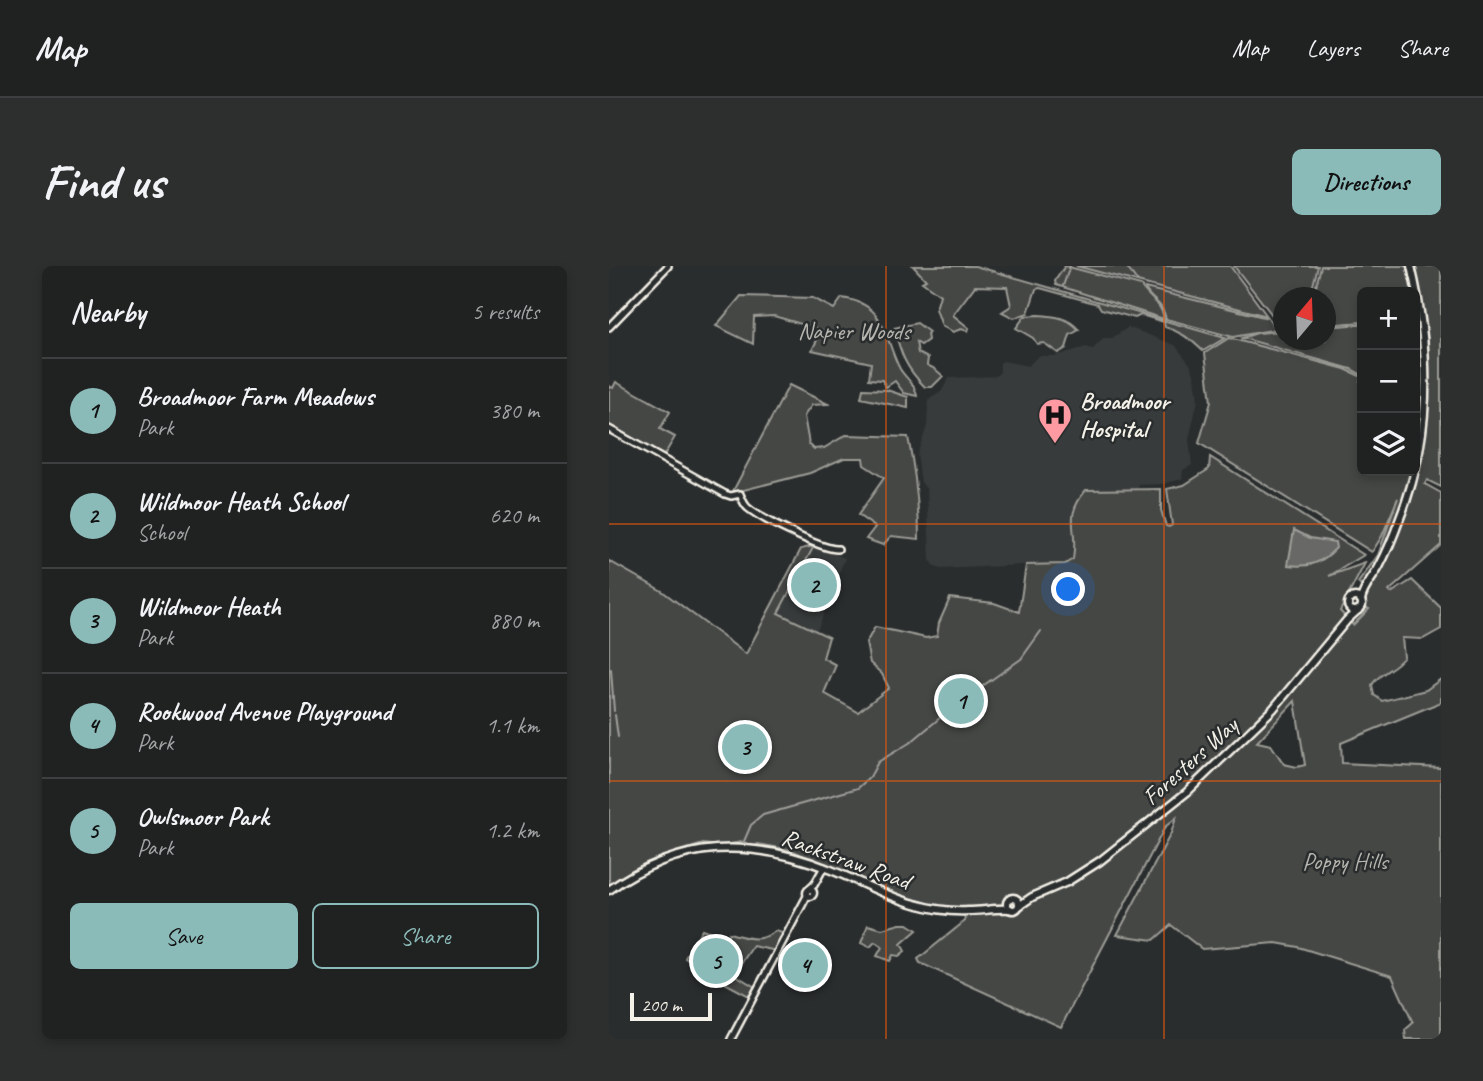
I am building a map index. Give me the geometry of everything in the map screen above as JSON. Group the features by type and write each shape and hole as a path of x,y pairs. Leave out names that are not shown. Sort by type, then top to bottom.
{"main road":[{"path":"1367,586 1348,602 1350,609 1358,610 1362,605 1361,600 1367,586 1383,558 1405,506 1418,458 1425,397 1423,330 1411,266"},
{"path":"1352,597 1361,600"},
{"name":"Foresters Way","path":"1347,620 1350,609"},
{"name":"Foresters Way","path":"1011,903 1067,882 1100,861 1187,792 1273,709 1358,610"},
{"name":"Rackstraw Road","path":"609,890 637,872 666,859 718,848 771,851 824,867 917,904 950,911 995,909 1011,903"},
{"name":"Foresters Way","path":"1011,903 1019,901 1019,906 1032,897"}],"street":[{"path":"609,327 669,266"},
{"path":"609,429 725,494 740,494 747,508 798,535 830,549 838,549"},
{"path":"731,1039 824,867"}],"shaded area":[{"name":"Broadmoor Hospital","path":"1128,327 1175,345 1190,364 1195,376 1198,400 1189,439 1192,465 1183,470 1182,479 1162,484 1139,485 1137,491 1086,490 1072,515 1074,554 1068,563 940,569 933,566 930,559 927,490 921,482 917,454 927,426 928,400 941,392 949,378 996,376 1003,361 1028,366 1038,356 1055,356 1086,347 1093,349 1104,338 1112,338"},
{"path":"1294,530 1310,538 1335,542 1336,548 1315,563 1288,565"},
{"path":"814,546 845,558 817,631 778,613"}],"green space":[{"path":"913,266 975,266 1225,338 1203,351 1186,336 1165,327 1164,322 1141,315 1135,318 1101,309 1098,304 1040,288 1036,289 1028,313 1014,318 1002,312 1011,306 1007,287 975,286 953,315 969,328 968,331 961,329 953,332 942,326 936,309 940,295 922,282 926,280"},
{"path":"1065,266 1141,286 1158,305 1164,319 1056,285 1055,281"},
{"path":"1076,266 1230,266 1267,316"},
{"path":"1234,266 1318,266 1313,287 1273,287 1273,316"},
{"path":"1321,266 1407,266 1413,287 1357,287 1357,322 1336,324 1336,287 1316,287"},
{"name":"Poppy Hills","path":"1414,266 1441,266 1441,487 1427,480 1425,484 1441,493 1441,545 1389,591 1391,593 1412,580 1441,608 1441,629 1423,639 1402,638 1404,657 1372,685 1374,695 1382,701 1426,690 1441,679 1441,702 1341,743 1342,763 1441,768 1441,1039 1406,1039 1405,1030 1413,1023 1392,976 1298,947 1276,943 1202,949 1171,925 1154,940 1117,935 1171,833 1176,818 1165,827 1061,1027 920,963 918,959 965,921 964,913 889,893 791,850 742,842 718,846 703,844 661,857 631,871 609,888 609,561 662,591 746,654 801,549 814,546 778,613 829,637 823,658 836,665 824,693 858,712 889,688 882,674 870,663 866,643 875,627 926,638 937,636 939,623 950,598 994,603 1019,612 1026,565 1065,564 1073,559 1073,516 1086,490 1161,489 1161,510 1166,526 1169,527 1172,525 1167,489 1184,485 1209,469 1210,457 1364,555 1329,576 1365,563 1340,611 1353,625 1369,609 1365,607 1364,599 1399,532 1416,476 1420,476 1426,400 1420,287 1418,287","holes":["1295,701 1305,765 1297,767 1284,764 1271,745 1257,742"]},
{"path":"1145,288 1268,318 1273,324 1273,330 1233,337 1166,319 1162,308"},
{"name":"Napier Woods","path":"741,296 813,298 834,309 842,298 868,307 881,323 900,369 912,384 917,396 904,393 895,381 886,387 882,380 869,379 871,363 812,350 822,330 774,316 754,317 753,344 716,326"},
{"path":"1038,315 1065,320 1079,330 1070,335 1066,348 1058,353 1044,343 1037,344 1033,338 1016,328 1025,316"},
{"path":"917,323 929,332 928,340 921,345 916,342 918,353 928,358 927,365 943,376 932,387 925,387 908,366 894,328"},
{"path":"1357,324 1357,372 1284,350 1336,350 1336,326"},
{"path":"1273,332 1273,347 1242,338"},
{"path":"1229,338 1345,369 1357,375 1357,476 1410,476 1386,547 1361,586 1358,583 1378,555 1398,498 1372,552 1199,443 1211,402 1205,353"},
{"path":"616,382 670,412 660,429 675,437 663,457 609,427 609,386 613,388"},
{"path":"789,385 828,404 812,405 804,416 809,444 814,449 824,448 846,435 908,437 916,488 919,539 891,536 883,545 866,539 875,527 858,515 884,478 864,465 863,458 844,458 810,473 732,493"},
{"path":"863,389 887,390 908,397 908,408 861,398"},
{"path":"908,924 917,930 901,944 905,951 899,956 893,955 890,961 877,956 882,947 875,942 870,947 861,943 868,925 882,929"},
{"path":"702,929 727,938 729,933 753,938 764,937 776,931 785,934 777,951 753,946 734,974 755,987 749,996 704,972 685,958"}],"waterway":[{"path":"1063,286 1070,266"},
{"path":"1126,266 1131,273"},
{"path":"1132,274 1138,282"},
{"path":"954,706 1021,659 1041,631"},
{"path":"611,669 614,711"},
{"path":"742,846 751,825 763,815 858,788 870,777 878,762 911,742 953,707"},
{"path":"615,715 618,737"}],"place":[{"name":"Broadmoor Hospital","path":"1055,445"},
{"name":"Wildmoor Heath School","path":"814,585"},
{"name":"Broadmoor Farm Meadows","path":"961,701"},
{"name":"Wildmoor Heath","path":"745,747"},
{"name":"Owlsmoor Park","path":"716,961"},
{"name":"Rookwood Avenue Playground","path":"805,965"}]}
